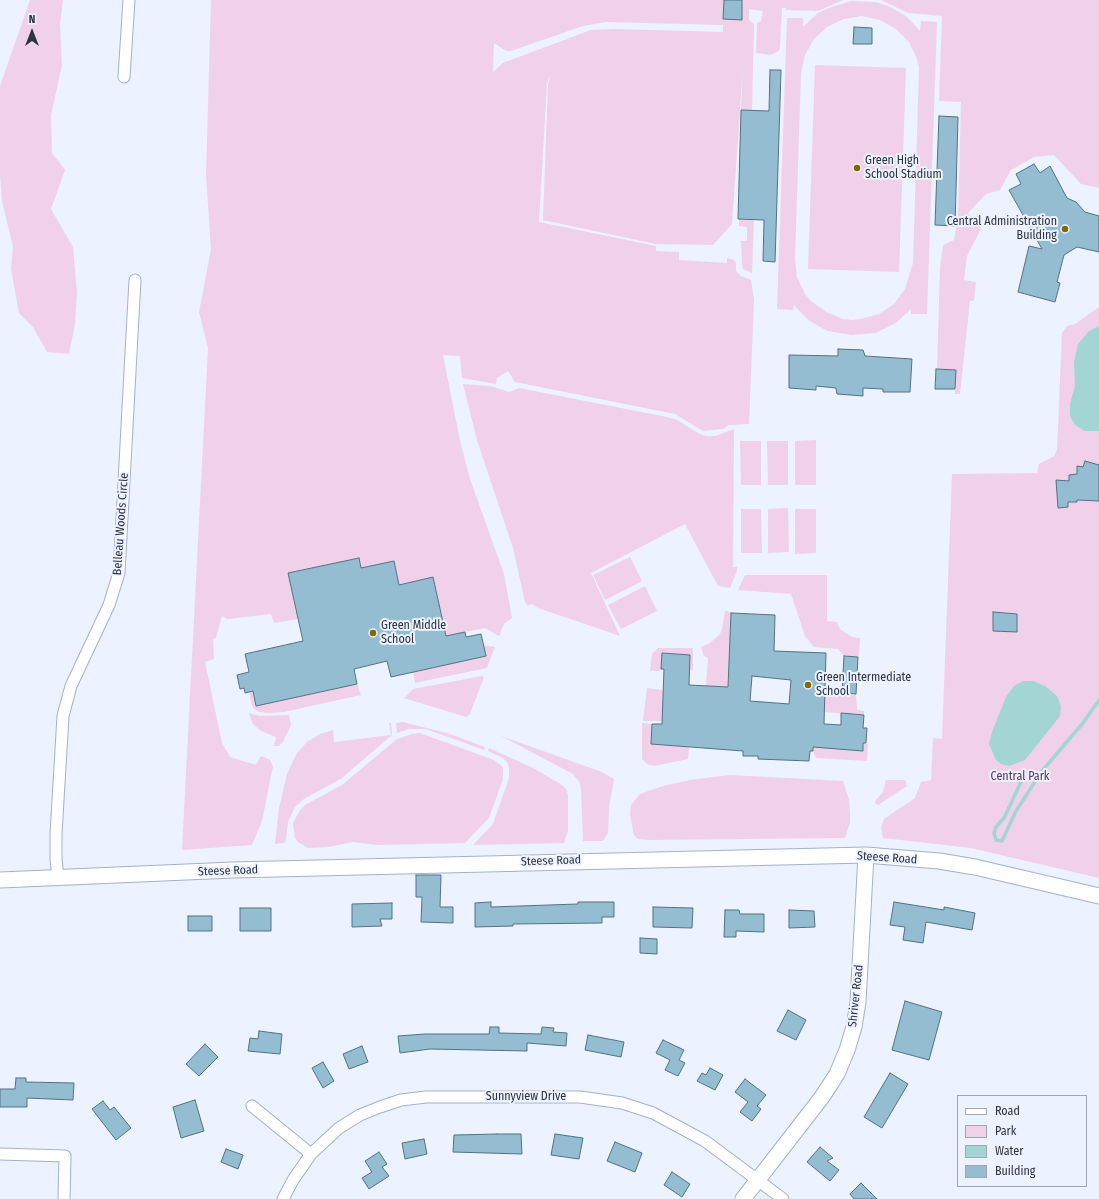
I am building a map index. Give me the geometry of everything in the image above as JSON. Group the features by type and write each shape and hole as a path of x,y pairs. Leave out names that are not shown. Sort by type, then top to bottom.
{"street":[{"path":"124,77 129,0"},
{"name":"Belleau Woods Circle","path":"58,877 56,834 63,716 71,686 109,605 119,573 135,280"},
{"name":"Steese Road","path":"0,880 246,870 866,855 939,861 975,867 1099,896"},
{"name":"Shriver Road","path":"743,1199 822,1097 837,1074 848,1050 858,1002 866,855"},
{"name":"Sunnyview Drive","path":"283,1199 293,1180 311,1154 328,1137 355,1118 380,1107 401,1100 426,1097 580,1097 622,1103 653,1114 677,1125 705,1140 783,1199"},
{"path":"252,1106 311,1154"},
{"path":"0,1154 65,1156 64,1199"}],"green space":[{"path":"30,0 63,0 60,25 62,65 51,115 52,153 65,170 51,209 73,247 77,293 75,324 69,354 47,352 33,327 19,313 11,269 13,247 2,201 0,174 0,86"},
{"path":"211,0 724,0 724,19 742,19 742,0 843,0 818,11 786,10 786,8 782,8 779,51 770,55 756,53 757,23 761,21 763,11 749,9 749,20 754,24 752,110 741,110 743,67 732,224 713,245 656,244 543,220 548,84 551,73 547,83 539,222 656,246 656,251 679,252 679,260 727,263 727,258 734,260 736,263 736,271 741,276 751,280 754,299 749,424 729,425 723,429 703,431 675,414 515,382 508,371 497,378 496,384 462,378 460,356 443,355 460,441 470,479 504,574 512,618 504,624 499,636 485,628 446,636 433,577 399,585 394,561 361,568 359,558 288,573 298,619 274,623 271,614 227,619 222,616 216,638 213,639 214,659 205,662 222,743 230,757 256,765 261,756 270,760 273,767 262,821 252,845 182,850 208,348 199,312 211,249 206,175","holes":["606,22 723,25 723,32 615,29 591,30 503,63 493,72 494,43 506,51 511,51 583,26"]},
{"path":"881,0 1099,0 1099,188 1081,184 1054,155 1034,157 1011,170 1000,190 986,194 968,213 981,229 967,256 966,263 964,280 976,282 974,301 970,301 960,394 955,394 956,370 937,369 940,268 943,245 954,240 958,218 961,102 939,101 942,16 908,13"},
{"path":"851,1 875,2 886,5 906,16 920,31 921,21 937,22 927,314 911,314 911,309 896,323 875,333 851,335 828,331 808,320 794,305 793,310 777,309 787,18 803,18 803,27 818,13","holes":["862,16 880,20 896,29 909,42 917,59 919,68 913,263 905,289 894,304 879,314 852,320 843,319 826,312 811,301 805,294 797,277 795,259 801,73 805,55 814,39 827,27 844,19"]},
{"name":"Green High School Stadium","path":"815,65 906,68 899,272 808,269"},
{"path":"739,219 754,219 752,273 743,269 741,241 747,241 747,227 739,226"},
{"name":"Central Park","path":"1099,307 1099,878 971,848 883,838 881,827 884,819 915,798 921,782 931,780 933,738 942,739 952,474 1037,473 1039,464 1054,456 1057,450 1062,333 1067,326 1075,324"},
{"path":"463,384 490,386 509,392 519,388 667,417 677,420 698,433 706,436 715,436 734,429 733,567 737,567 737,571 730,588 718,586 685,524 591,573 620,636 538,608 532,604 528,606 525,602 513,548 477,440"},
{"path":"816,440 816,485 795,485 795,441"},
{"path":"740,441 761,441 761,485 741,485"},
{"path":"767,441 788,441 788,485 768,485"},
{"path":"788,508 789,552 768,553 768,509"},
{"path":"741,509 761,509 762,553 741,553"},
{"path":"795,509 816,509 816,553 795,554"},
{"path":"630,557 642,581 605,600 593,575"},
{"path":"745,575 827,575 827,621 837,622 840,629 852,637 860,638 859,657 844,656 838,649 814,647 805,636 791,594 738,590"},
{"path":"645,586 657,611 621,629 608,605"},
{"path":"725,610 731,613 728,687 706,686 708,658 704,656 701,647 710,643 720,634"},
{"path":"483,645 495,647 487,668 415,683 413,672"},
{"path":"658,648 693,648 693,670 689,670 689,655 662,653 662,669 660,671 650,671 652,654"},
{"path":"482,676 484,677 470,714 466,717 404,698 413,689"},
{"path":"357,684 361,695 284,712 259,712 252,706 249,692 253,691 256,706"},
{"path":"647,688 663,690 662,721 643,721"},
{"path":"842,692 856,694 857,710 864,711 864,715 822,712 822,695"},
{"path":"249,713 260,716 289,715 291,725 283,742 279,746 274,746 276,737 261,731 253,724"},
{"path":"403,722 450,734 485,747 484,750 426,729 409,729 397,733 396,723"},
{"path":"389,723 391,723 392,735 342,778 304,799 295,807 288,822 286,841 284,843 275,844 279,808 287,774 297,753 307,742 320,734 333,730 334,742 391,735"},
{"path":"642,723 652,724 651,744 689,747 688,759 655,766 647,764 642,759"},
{"path":"420,733 494,760 503,767 503,779 489,818 465,843 377,845 353,842 328,847 308,848 298,842 295,838 293,823 300,810 305,805 342,785 397,739"},
{"path":"501,736 602,772 614,779 609,807 608,833 603,841 583,841 580,783 573,774"},
{"path":"863,743 868,744 867,761 816,758 813,751 813,747 863,750"},
{"path":"489,748 533,768 562,785 566,789 568,795 568,831 564,843 473,845 493,824 509,778 509,767 507,762 503,758 488,751"},
{"path":"730,775 843,781 849,800 850,813 850,823 845,838 649,840 638,839 634,835 630,815 631,805 640,794 663,786 690,780"},
{"path":"886,780 905,780 907,786 878,805 875,803 883,792"}],"water":[{"path":"1099,326 1099,431 1085,431 1075,425 1070,416 1070,404 1075,386 1074,362 1078,344 1089,331"},
{"path":"1023,681 1033,681 1045,686 1057,696 1061,706 1060,716 1025,760 1009,766 1001,764 996,760 989,744 992,732 1006,697 1014,686"}],"building":[{"path":"724,0 742,0 742,20 723,19"},
{"path":"854,27 872,28 872,44 853,44"},
{"path":"770,70 781,70 775,262 763,261 764,220 738,219 741,110 769,111"},
{"path":"939,116 958,117 955,226 935,225"},
{"name":"Central Administration Building","path":"1034,164 1040,173 1050,166 1067,198 1076,202 1085,212 1099,216 1099,252 1077,247 1064,255 1057,282 1060,283 1055,302 1018,292 1029,246 1042,249 1009,190 1021,184 1016,174"},
{"path":"838,349 863,350 865,356 912,359 910,392 883,392 883,389 863,388 863,396 837,394 836,388 816,386 816,390 789,388 789,355 838,356"},
{"path":"936,369 956,370 955,389 935,389"},
{"path":"1085,461 1099,465 1099,501 1077,500 1077,502 1068,502 1068,507 1058,508 1056,480 1069,481 1069,475 1077,474 1077,466 1083,467"},
{"name":"Green Middle School","path":"359,558 361,568 394,561 399,585 433,577 446,636 465,632 466,637 481,634 486,656 391,677 387,661 354,669 357,684 256,706 253,691 245,693 244,688 240,689 237,675 249,672 245,654 303,641 288,573"},
{"path":"993,612 1017,614 1017,632 993,631"},
{"name":"Green Intermediate School","path":"731,613 775,615 774,651 826,653 824,724 841,725 841,713 864,715 863,728 867,728 866,743 863,743 863,751 813,747 813,751 810,751 809,761 758,759 758,756 743,756 743,751 651,744 652,724 662,724 664,669 661,669 662,653 690,655 689,685 728,687","holes":["752,676 791,680 789,704 750,701"]},
{"path":"844,656 858,657 856,694 842,692"},
{"path":"416,875 441,875 440,907 453,907 453,923 421,922 422,897 416,897"},
{"path":"491,902 491,907 578,904 578,902 614,902 614,917 602,917 602,923 513,924 513,926 475,927 475,903"},
{"path":"894,902 944,910 944,907 975,913 972,930 926,922 923,943 903,940 905,927 890,925"},
{"path":"392,903 392,919 380,919 382,926 352,927 352,904"},
{"path":"653,907 693,908 692,928 653,927"},
{"path":"240,908 271,908 271,931 240,931"},
{"path":"725,910 739,910 740,914 764,914 764,932 736,931 736,937 724,937"},
{"path":"789,910 814,911 815,927 789,928"},
{"path":"188,916 212,916 212,931 188,931"},
{"path":"640,938 657,939 657,954 640,953"},
{"path":"905,1001 942,1012 929,1060 892,1050"},
{"path":"788,1010 806,1020 796,1040 777,1031"},
{"path":"490,1027 499,1027 499,1033 541,1034 542,1027 554,1028 553,1032 567,1033 566,1046 527,1043 527,1051 430,1049 400,1053 398,1036 425,1034 489,1034"},
{"path":"259,1031 282,1034 280,1054 248,1051 250,1038 258,1039"},
{"path":"588,1035 624,1042 621,1057 585,1050"},
{"path":"663,1040 684,1050 679,1060 685,1063 678,1076 665,1070 670,1060 656,1053"},
{"path":"205,1044 218,1057 199,1076 186,1064"},
{"path":"362,1046 368,1062 349,1069 343,1054"},
{"path":"323,1062 334,1081 323,1088 312,1068"},
{"path":"710,1068 723,1075 715,1090 697,1081 702,1073 706,1075"},
{"path":"890,1073 908,1084 882,1128 864,1117"},
{"path":"16,1078 26,1078 26,1082 74,1083 73,1100 27,1098 27,1107 0,1107 0,1089 15,1089"},
{"path":"745,1079 766,1095 757,1106 761,1109 752,1121 740,1112 748,1102 735,1092"},
{"path":"195,1100 204,1131 181,1138 173,1107"},
{"path":"103,1101 110,1110 114,1107 131,1128 116,1140 92,1109"},
{"path":"521,1134 522,1154 453,1152 454,1135"},
{"path":"555,1134 583,1138 579,1159 551,1155"},
{"path":"424,1139 427,1154 405,1159 402,1143"},
{"path":"615,1142 642,1153 635,1172 607,1161"},
{"path":"820,1147 833,1158 827,1161 839,1170 830,1181 807,1162"},
{"path":"226,1149 243,1155 238,1169 221,1162"},
{"path":"379,1152 387,1164 382,1167 389,1176 369,1189 362,1178 372,1172 365,1161"},
{"path":"672,1172 690,1184 682,1197 664,1185"},
{"path":"861,1183 877,1199 854,1199 850,1194"}],"waterway":[{"path":"1021,782 1004,818 996,827 994,833 996,840 1002,841 1016,811 1042,771 1083,723 1099,700"}],"place":[{"name":"Green High School Stadium","path":"857,168"},
{"name":"Central Administration Building","path":"1065,229"},
{"name":"Green Middle School","path":"373,633"},
{"name":"Green Intermediate School","path":"808,685"}]}
